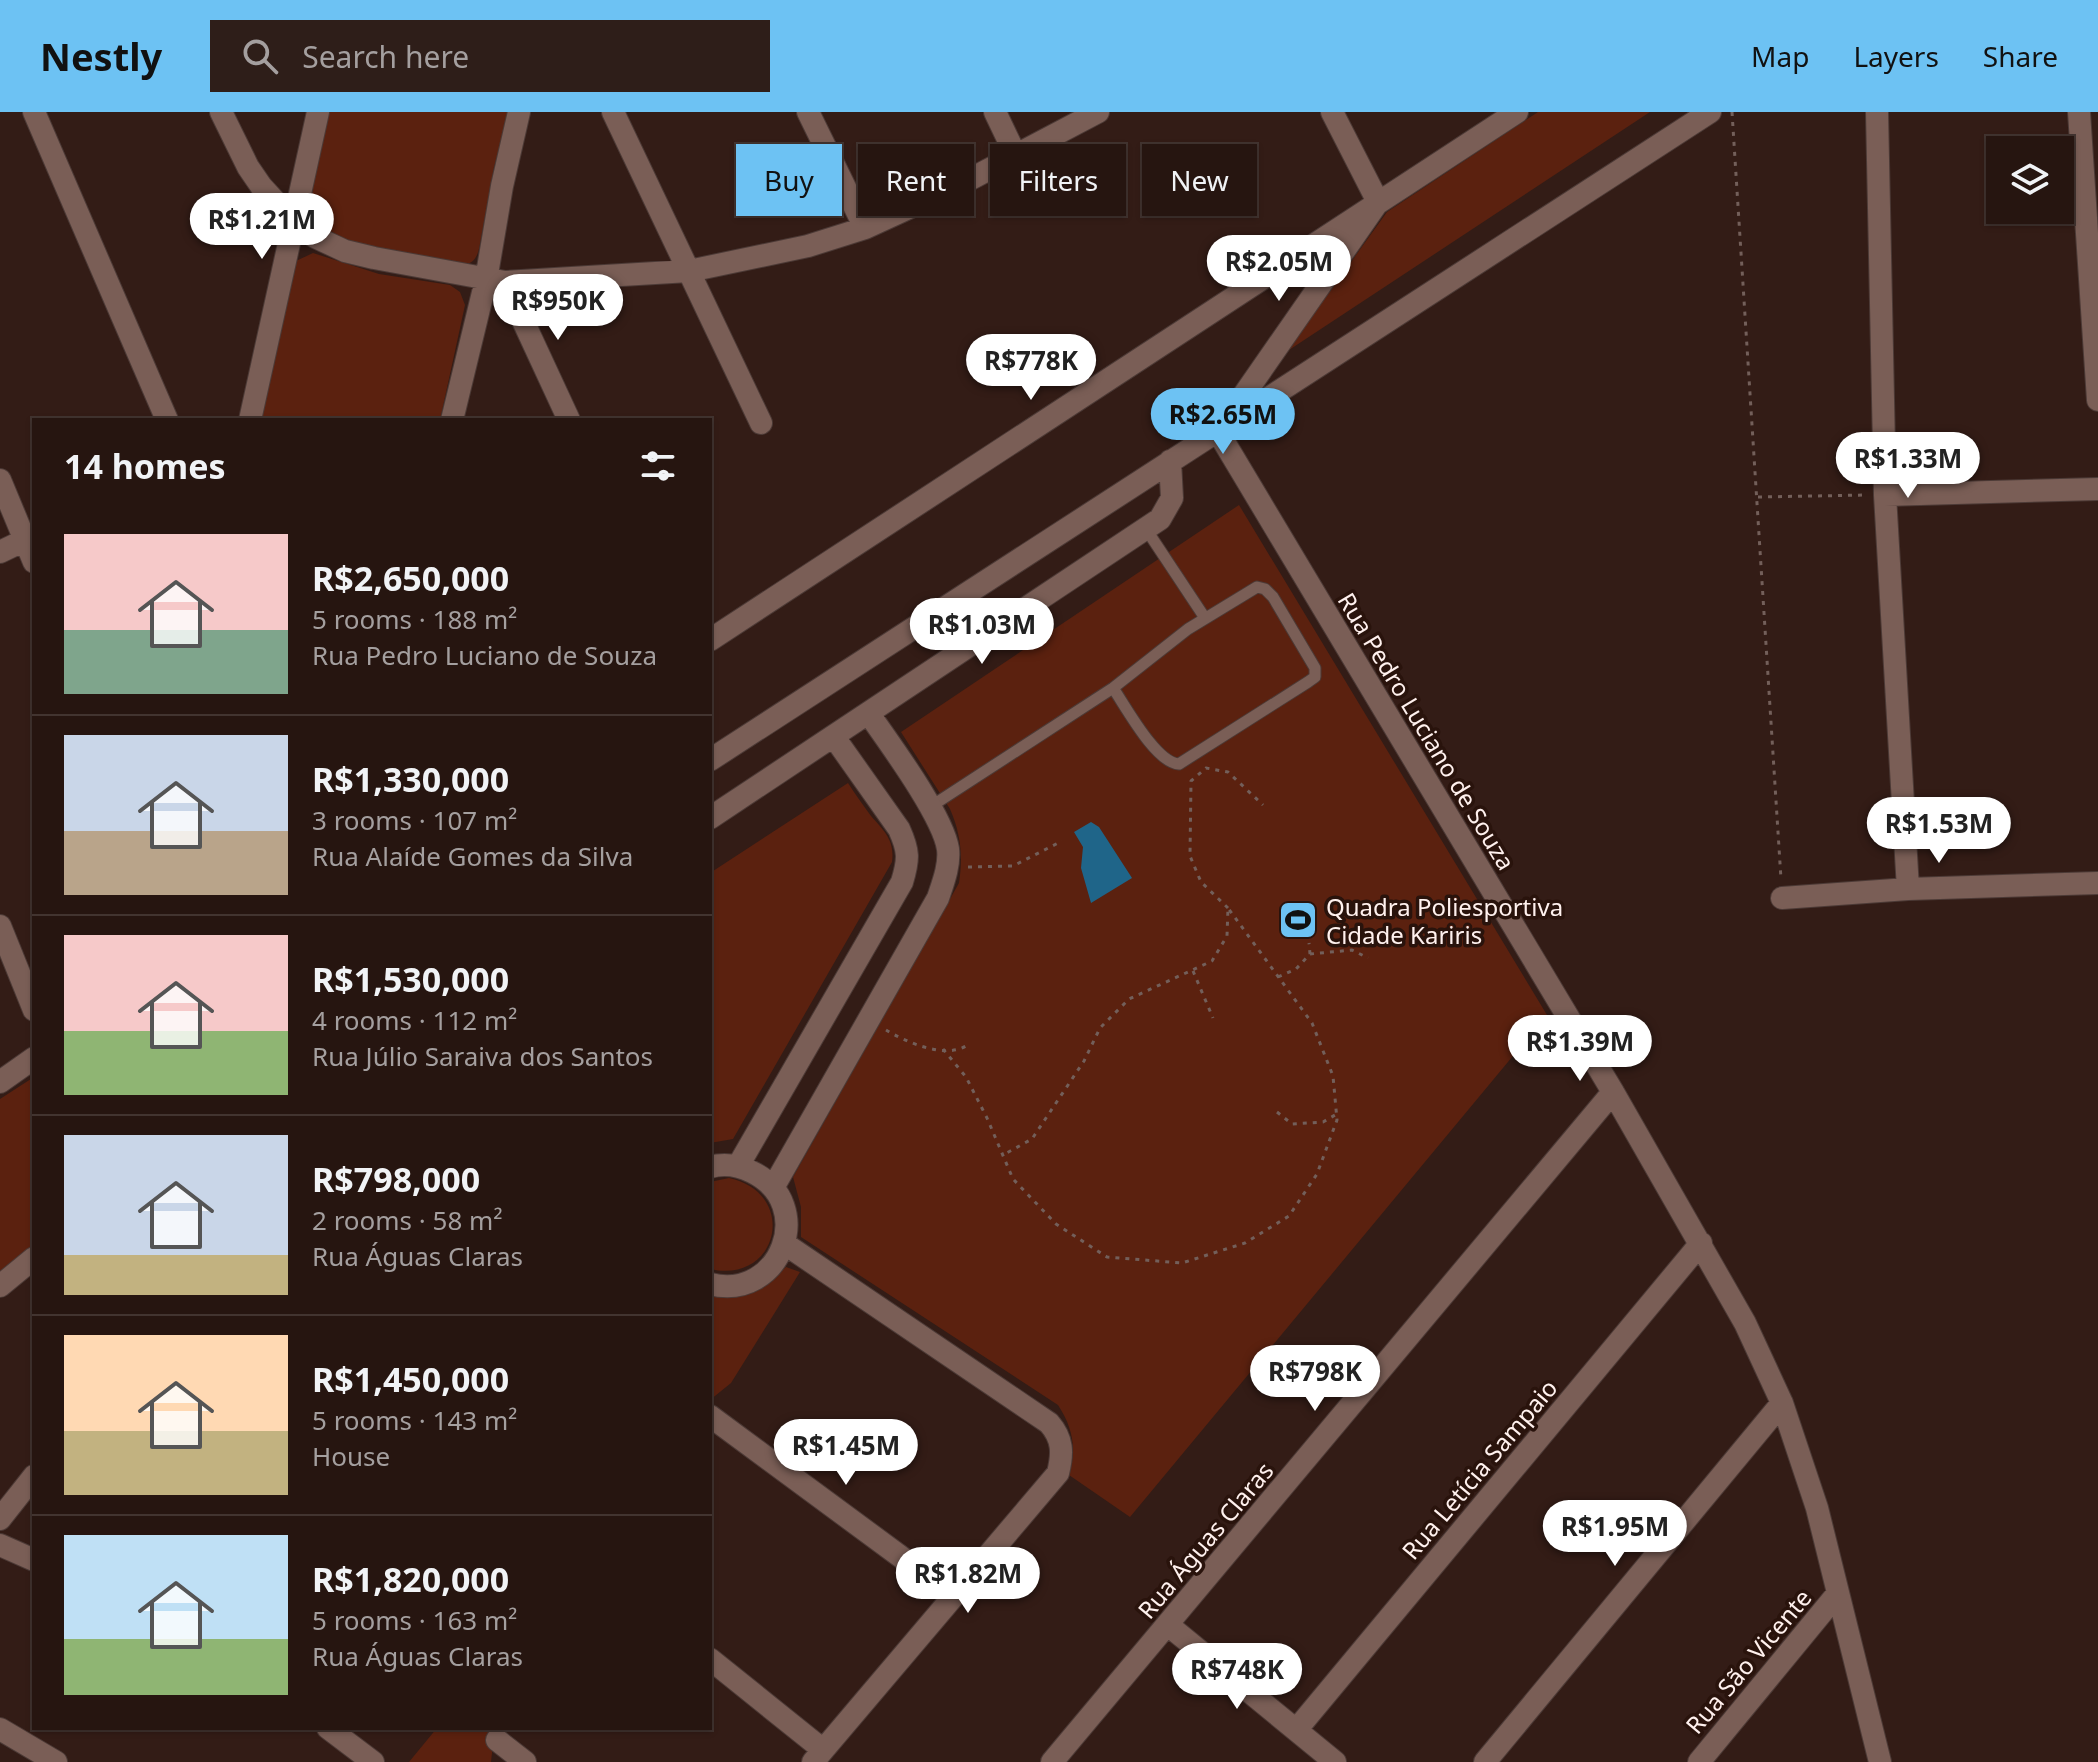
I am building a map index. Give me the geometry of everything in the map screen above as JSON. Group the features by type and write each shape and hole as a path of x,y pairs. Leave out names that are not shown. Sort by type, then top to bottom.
{"street":[{"path":"34,112 166,418"},
{"path":"221,112 248,167 295,223 315,237 345,251 495,281 689,271 808,246 865,228 990,168"},
{"path":"250,418 318,112"},
{"path":"453,418 495,281 502,186 519,112"},
{"path":"613,112 761,423"},
{"path":"808,112 865,228"},
{"path":"995,112 1010,144"},
{"path":"1038,144 1098,112"},
{"path":"1332,112 1378,202"},
{"path":"712,639 1516,112"},
{"path":"712,759 1710,112"},
{"path":"1877,112 1885,495 1908,889"},
{"path":"2079,112 2098,400"},
{"path":"1218,432 1378,202"},
{"path":"495,281 568,418"},
{"name":"Rua Pedro Luciano de Souza","path":"1218,432 1613,1092 1745,1323 1782,1403 1817,1508 1880,1762"},
{"path":"712,817 1160,519 1172,498 1170,461"},
{"path":"0,480 32,557"},
{"path":"1885,495 2098,489"},
{"path":"0,552 25,540"},
{"path":"774,1186 938,898 945,874 949,852 944,833 869,714"},
{"path":"738,1166 902,882 908,862 899,829 834,737"},
{"path":"1782,898 1908,889 2098,883"},
{"path":"0,926 32,1005"},
{"path":"0,1082 32,1059"},
{"name":"Rua Águas Claras","path":"1058,1760 1613,1092"},
{"path":"712,1167 738,1166 756,1173 774,1186 783,1204 787,1224 785,1244 775,1262 760,1277 742,1285 712,1285"},
{"name":"Rua Letícia Sampaio","path":"1297,1729 1701,1243"},
{"path":"712,1661 818,1756 1058,1473 1062,1457 1062,1444 1049,1423 785,1244"},
{"path":"0,1286 32,1260"},
{"path":"1485,1762 1782,1403"},
{"path":"712,1417 954,1596"},
{"path":"0,1519 32,1479"},
{"path":"0,1545 32,1559"},
{"name":"Rua São Vicente","path":"1699,1762 1838,1593"},
{"path":"1168,1625 1335,1762"},
{"path":"0,1729 56,1762"},
{"path":"331,1730 373,1762"},
{"path":"497,1740 525,1762"}],"lane":[{"path":"1146,529 1205,618"},
{"path":"930,807 1113,688 1205,618 1257,587 1265,589 1298,636 1315,668 1315,677 1179,764 1170,764 1159,754 1113,688"}],"path":[{"path":"1732,112 1782,898"},
{"path":"1758,497 1885,495"},
{"path":"943,1049 966,1077 1013,1179 1056,1224 1107,1257 1182,1263 1245,1243 1289,1216 1317,1174 1337,1120 1333,1076 1312,1023 1228,908 1201,882 1190,856 1191,781 1206,768 1228,772 1263,805"},
{"path":"945,874 973,866 1013,866 1062,841"},
{"path":"1003,1155 1032,1139 1084,1061 1100,1028 1129,999 1212,961 1227,936 1228,908"},
{"path":"1309,943 1310,954"},
{"path":"1278,977 1296,969 1310,954 1352,950 1368,958"},
{"path":"1193,971 1213,1018"},
{"path":"868,1021 905,1042 958,1051 966,1046"},
{"path":"1277,1112 1292,1124 1323,1122 1336,1114"}],"shaded area":[{"path":"328,112 509,112 474,260 457,265 414,258 361,245 310,225 304,214"},
{"path":"1538,112 1650,112 1286,352 1387,212"},
{"path":"313,253 379,274 450,285 460,292 465,305 440,418 260,418 296,261"},
{"path":"1239,505 1547,1015 1130,1517 1069,1475 1073,1456 1072,1439 1058,1405 801,1237 801,1207 793,1177 959,883 960,845 954,818 901,732"},
{"path":"848,783 888,836 892,848 892,862 733,1139 712,1143 712,872"},
{"path":"32,1078 32,1249 0,1277 0,1099"},
{"path":"729,1178 751,1187 765,1201 772,1218 772,1235 765,1251 752,1264 733,1270 712,1269 712,1182"},
{"path":"786,1267 800,1272 731,1383 712,1398 712,1291 768,1282"},
{"path":"435,1730 501,1730 494,1735 491,1762 409,1762"}],"water":[{"path":"1091,822 1099,827 1132,878 1091,903 1081,868 1083,847 1074,832"}],"place":[{"name":"Quadra Poliesportiva Cidade Kariris","path":"1298,920"}]}
